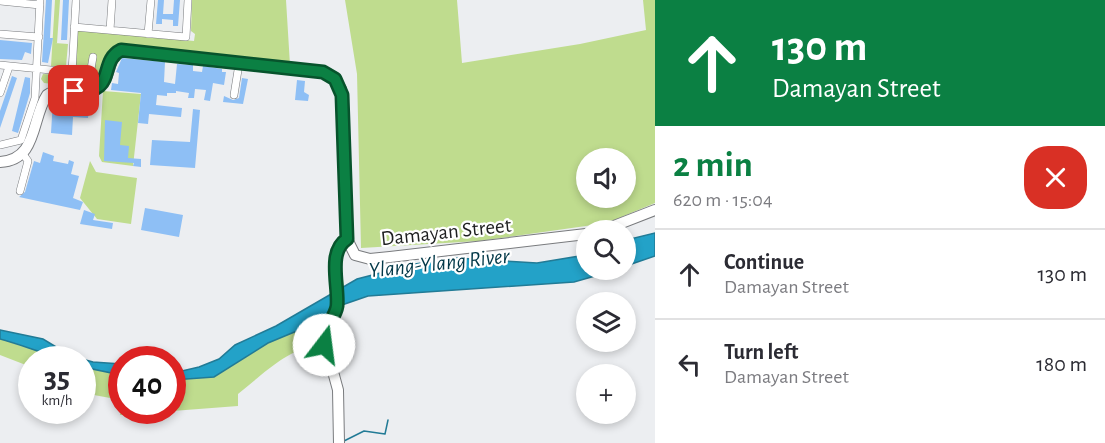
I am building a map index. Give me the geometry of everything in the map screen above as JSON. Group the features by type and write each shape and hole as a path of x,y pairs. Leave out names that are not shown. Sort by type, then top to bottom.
{"street":[{"path":"72,73 76,0"},
{"path":"110,30 112,0"},
{"path":"148,34 150,0"},
{"path":"74,27 186,37 188,0"},
{"path":"0,1 40,3 35,98 21,140 0,145"},
{"path":"0,34 39,37"},
{"path":"0,162 8,162 23,154 47,95 55,90 87,92 96,88 104,82 118,51 323,72 338,81 342,95 347,239 341,243 337,252 337,309 324,330 323,340 338,390 339,443"},
{"path":"0,65 81,74 91,69 93,57"},
{"path":"234,95 239,63"},
{"path":"0,93 9,67"},
{"path":"20,191 28,161 23,154"},
{"path":"629,220 655,210"},
{"name":"Damayan Street","path":"347,239 355,255 370,259 576,235"}],"green space":[{"path":"55,0 60,0 57,43 55,43 68,44 66,66 51,66"},
{"path":"192,0 286,0 290,65 123,46 105,63 100,81 83,87 44,83 41,79 43,74 74,76 77,32 80,30 194,41 195,34 191,31"},
{"path":"345,0 457,0 462,63 580,44 646,30 643,0 655,0 655,203 614,220 576,220 576,227 479,241 361,248 357,74"},
{"path":"103,91 141,94 133,166 102,162 99,156"},
{"path":"90,161 96,172 137,178 131,224 97,219 80,198"},
{"path":"325,316 321,328 326,365 316,345 305,348 284,358 238,394 238,406 186,410 186,379 214,377 268,343 316,323"},
{"path":"0,339 26,346 18,346 18,362 0,355"},
{"path":"96,370 108,372 108,398 96,395"}],"water":[{"path":"655,233 655,256 636,263 636,238"},
{"name":"Ylang-Ylang River","path":"576,257 576,280 581,280 368,296 339,306 316,323 268,343 214,377 186,379 186,370 219,359 235,345 276,326 357,279 415,264 456,258 537,263"},
{"path":"0,330 43,339 55,346 22,346 0,339"},
{"path":"96,362 108,363 108,372 96,370"}],"building":[{"path":"46,0 52,0 50,38 53,38 48,63 42,62"},
{"path":"63,0 69,0 67,40 61,40"},
{"path":"158,0 164,0 163,14 173,14 174,0 180,0 178,26 173,26 173,20 162,19 162,24 156,24"},
{"path":"0,40 32,43 31,54 25,52 22,60 0,59"},
{"path":"122,58 165,62 164,82 175,84 177,64 193,65 193,71 202,72 203,66 222,69 222,72 226,72 224,85 213,83 210,101 204,100 206,90 195,89 194,98 188,98 189,93 176,91 176,93 167,93 167,96 157,95 156,105 182,108 181,117 149,114 148,124 138,123 141,93 111,90 112,83 118,84 119,73 116,72"},
{"path":"12,76 17,78 0,128 0,111"},
{"path":"25,77 30,78 30,93 18,133 12,131"},
{"path":"242,78 248,79 243,104 223,102 224,96 233,100 239,98"},
{"path":"297,80 305,81 304,92 309,95 308,101 295,100"},
{"path":"91,97 88,118 73,117 72,135 51,133 53,100"},
{"path":"193,109 200,110 195,168 150,165 152,140 190,142"},
{"path":"105,120 122,122 120,145 129,146 128,158 141,159 141,167 133,166 134,163 104,161"},
{"path":"43,152 54,156 53,161 68,164 69,160 74,162 71,174 79,176 73,198 83,202 80,210 19,197 25,192 34,161 40,163"},
{"path":"145,208 183,215 179,237 141,230"},
{"path":"84,210 95,214 93,220 113,223 112,229 80,224"}],"waterway":[{"path":"342,442 364,431 385,434 388,420"}],"route":[{"path":"74,91 92,91 103,84 114,56 121,50 323,72 332,75 339,84 342,95 347,239 341,243 337,252 337,309 324,330 324,345"}]}
